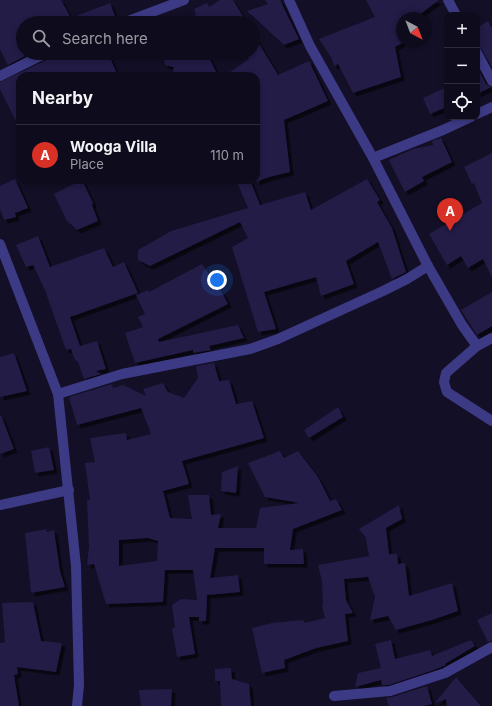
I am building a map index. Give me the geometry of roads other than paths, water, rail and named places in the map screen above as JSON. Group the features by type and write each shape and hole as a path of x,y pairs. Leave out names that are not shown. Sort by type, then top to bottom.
{"street":[{"path":"142,16 184,0"},
{"path":"288,0 310,46 373,158 428,266 462,325 477,346"},
{"path":"448,0 454,12"},
{"path":"480,59 492,81"},
{"path":"0,76 32,60"},
{"path":"480,113 492,107"},
{"path":"373,158 465,120"},
{"path":"0,244 58,394 76,566 79,685 77,706"},
{"path":"58,394 122,374 250,349 278,339 383,291 428,266"},
{"path":"492,338 477,346 446,373 444,382 447,392 492,421"},
{"path":"0,505 69,490"},
{"path":"334,696 390,691 445,674 492,647"}],"place":[{"name":"Wooga Villa","path":"450,231"}]}
